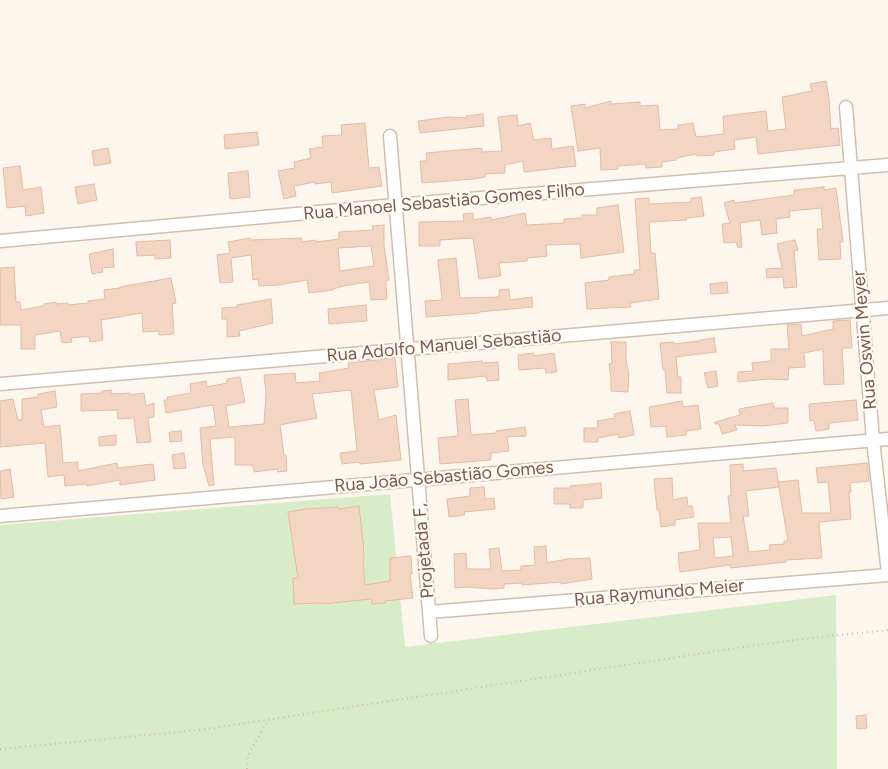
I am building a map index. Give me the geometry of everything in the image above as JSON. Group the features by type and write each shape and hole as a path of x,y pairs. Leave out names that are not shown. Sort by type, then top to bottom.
{"street":[{"name":"Rua Oswin Meyer","path":"846,107 873,440 888,574"},
{"name":"Projetada F,","path":"390,136 432,636"},
{"name":"Rua Manoel Sebastião Gomes Filho","path":"0,241 395,205 888,165"},
{"name":"Rua Adolfo Manuel Sebastião","path":"0,384 888,308"},
{"name":"Rua João Sebastião Gomes","path":"0,516 888,439"},
{"name":"Rua Raymundo Meier","path":"429,612 888,574"}],"path":[{"path":"0,749 200,730 727,650 810,638 888,630"},
{"path":"248,769 248,755 268,720"}],"green space":[{"path":"390,494 405,647 836,595 837,769 0,769 0,525"}],"building":[{"path":"826,81 831,129 838,128 840,145 758,154 756,137 734,140 735,149 714,152 714,155 697,156 697,154 676,158 676,160 662,162 662,167 646,168 646,164 618,166 618,169 601,170 600,148 578,151 571,106 585,104 585,108 611,101 611,104 640,102 640,106 658,105 660,130 678,129 678,125 693,123 696,137 724,134 723,116 766,111 768,131 786,129 782,97 812,91 810,84"},
{"path":"483,114 484,126 420,133 418,121 448,117 467,118 466,116"},
{"path":"517,115 518,126 530,123 534,140 551,138 552,149 573,146 576,166 524,172 523,161 505,165 505,173 485,174 485,177 474,179 422,183 420,161 427,161 426,153 482,148 482,152 502,151 498,117"},
{"path":"365,123 369,168 379,167 382,186 332,193 331,182 315,184 315,182 294,186 296,196 284,199 278,171 295,168 294,162 311,158 309,149 323,147 322,136 342,135 341,125"},
{"path":"257,132 259,145 225,149 224,135"},
{"path":"108,148 111,163 94,166 92,151"},
{"path":"20,166 23,190 41,187 44,213 26,216 25,206 7,208 3,168"},
{"path":"248,171 250,197 230,199 228,173"},
{"path":"94,184 97,200 78,204 75,187"},
{"path":"824,187 824,190 836,188 843,242 840,242 841,259 819,260 817,229 823,229 821,208 789,211 790,217 776,219 777,233 762,235 760,220 740,223 742,247 738,248 736,242 724,243 722,224 730,223 724,203 734,200 735,203 794,195 794,190"},
{"path":"701,197 704,216 686,218 687,220 649,222 651,253 655,253 659,299 630,303 631,307 587,309 585,283 609,280 609,277 634,274 634,270 640,270 635,199 649,198 649,204 691,202 691,198"},
{"path":"618,205 624,252 581,258 580,244 546,245 547,256 527,258 527,261 499,263 501,276 479,279 473,238 440,240 440,246 419,246 419,222 464,221 463,214 473,213 473,220 491,217 491,220 525,213 527,225 564,223 564,219 582,218 582,215 597,215 597,208"},
{"path":"384,225 384,245 389,280 386,280 387,299 371,300 369,282 309,293 307,280 259,286 258,279 253,280 251,255 231,258 233,282 220,283 217,255 230,253 228,242 250,238 251,240 302,238 302,242 316,240 316,242 339,239 339,232 373,230 372,226","holes":["371,246 374,266 340,271 338,248"]},
{"path":"170,240 171,258 155,259 155,255 137,256 136,242"},
{"path":"795,240 798,250 794,251 797,287 784,288 783,277 767,278 766,269 782,268 777,244"},
{"path":"113,249 114,267 102,268 103,272 92,274 89,254"},
{"path":"456,258 460,298 499,297 499,290 509,289 510,300 532,297 533,307 426,317 425,301 442,300 438,260"},
{"path":"14,267 16,302 20,302 21,310 56,302 56,304 68,303 68,305 88,303 88,301 105,299 104,290 171,278 176,303 172,304 174,334 159,335 159,331 143,332 142,313 101,320 103,340 90,342 89,336 71,338 72,342 62,343 60,331 35,335 35,349 21,349 21,325 0,325 0,268"},
{"path":"727,282 728,293 711,294 710,284"},
{"path":"271,299 273,323 239,331 240,336 227,337 227,319 222,319 222,308 237,307 237,305"},
{"path":"366,305 367,321 329,324 328,309"},
{"path":"850,320 852,348 842,348 844,384 824,385 823,349 804,353 805,367 789,368 788,380 769,379 738,382 738,372 753,371 752,363 771,361 771,349 789,349 787,325 801,324 802,336 833,329 833,321"},
{"path":"714,338 716,352 676,357 678,377 681,377 681,393 667,393 660,343 674,342 674,344"},
{"path":"611,342 626,342 626,360 629,374 628,392 611,391 609,364 612,363"},
{"path":"533,353 534,356 554,353 557,372 546,373 545,368 519,370 518,355"},
{"path":"395,358 398,387 374,390 379,420 396,415 401,460 342,464 340,453 357,451 351,390 312,394 317,418 280,425 287,471 278,472 277,469 254,472 253,465 235,465 235,437 210,439 214,485 209,486 203,465 200,428 216,426 213,405 166,413 164,400 168,400 167,397 191,393 190,384 206,381 207,387 227,383 227,379 240,377 245,402 226,406 229,427 264,424 266,393 264,375 295,373 296,383 320,381 319,373 349,368 348,363"},
{"path":"482,361 482,363 498,362 499,380 487,381 486,376 448,380 448,364"},
{"path":"716,371 718,386 708,388 704,373"},
{"path":"111,390 111,394 130,393 130,395 144,393 146,406 154,403 154,417 148,418 151,442 137,443 134,418 118,419 117,410 81,411 81,394 102,393 102,391"},
{"path":"55,391 57,407 41,410 44,427 60,425 63,463 78,462 78,471 117,463 118,468 153,464 155,480 120,485 120,480 87,486 87,484 65,486 64,475 48,477 45,443 0,447 0,401 13,399 18,420 22,420 22,399 38,397 38,394"},
{"path":"468,399 471,435 496,433 496,431 525,427 526,436 507,437 509,451 491,453 491,460 440,464 438,438 458,436 455,400"},
{"path":"856,400 858,420 829,423 829,429 816,431 814,420 810,421 809,404"},
{"path":"682,401 683,407 698,405 701,429 686,431 686,435 667,437 666,426 651,427 649,407"},
{"path":"773,403 774,408 788,408 788,423 763,426 735,425 737,430 722,434 719,424 715,424 715,422 740,415 739,409"},
{"path":"630,411 634,435 619,438 618,434 598,438 598,442 584,442 584,428 598,428 597,421 615,418 614,414"},
{"path":"181,431 182,441 170,442 169,432"},
{"path":"116,435 116,445 99,446 99,437"},
{"path":"184,453 186,468 174,469 172,455"},
{"path":"867,463 869,481 850,483 851,519 819,522 822,558 786,560 786,562 731,568 730,565 680,572 678,553 700,550 698,523 731,523 728,496 731,496 730,465 743,464 743,471 776,468 778,482 798,480 802,513 831,513 828,482 818,483 816,468","holes":["779,487 788,541 784,541 784,544 769,545 770,550 749,552 743,516 749,516 746,491","731,537 733,556 715,558 713,538"]},
{"path":"10,469 14,497 1,499 0,471"},
{"path":"672,478 673,500 687,497 688,506 692,506 694,517 675,520 675,525 661,527 659,510 657,510 654,479"},
{"path":"601,483 602,498 583,500 583,508 570,508 570,504 554,504 554,488 570,488 570,486"},
{"path":"484,487 485,499 494,498 495,509 464,512 465,515 449,517 447,499 470,496 470,488"},
{"path":"359,506 365,585 390,581 390,558 411,556 412,574 410,574 413,598 372,604 371,599 322,604 294,604 293,578 298,578 288,512 305,509 338,507 339,509"},
{"path":"546,546 547,563 572,558 590,558 592,579 561,584 561,582 522,585 522,583 504,584 504,588 493,589 455,588 454,554 466,553 467,569 491,569 489,549 499,548 502,571 521,570 521,566 535,565 534,547"},
{"path":"866,715 867,728 857,729 856,716"}]}
